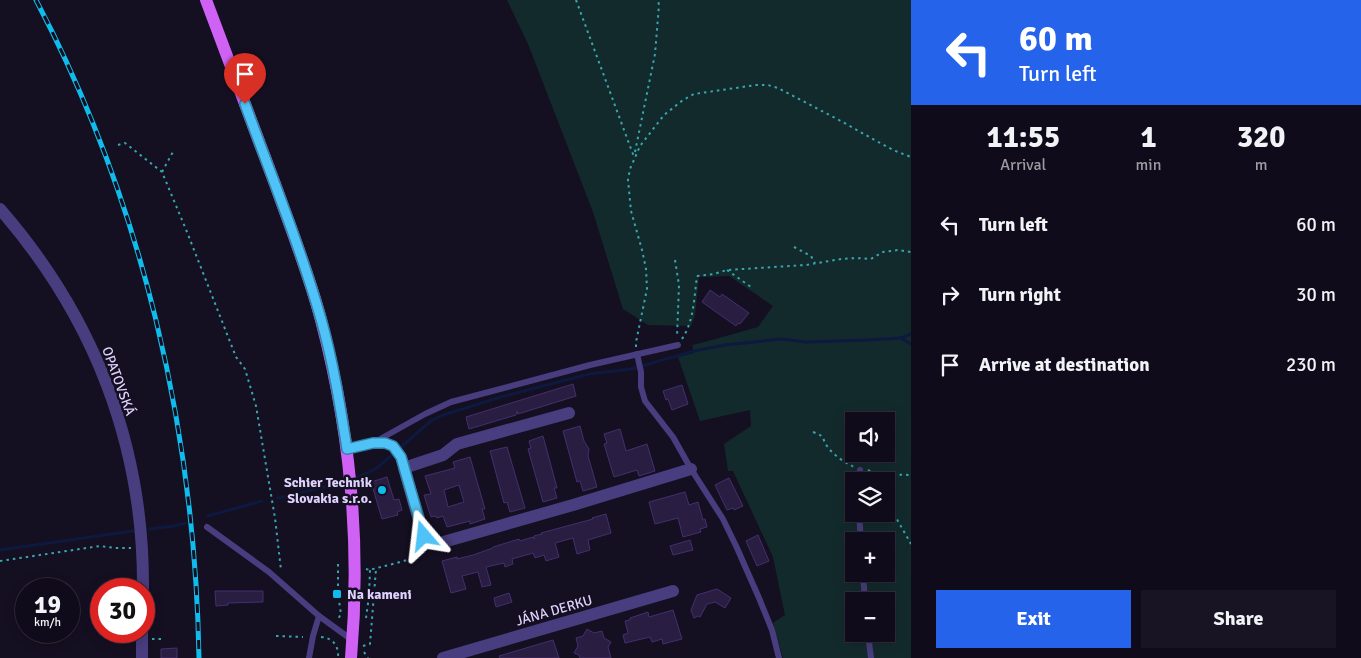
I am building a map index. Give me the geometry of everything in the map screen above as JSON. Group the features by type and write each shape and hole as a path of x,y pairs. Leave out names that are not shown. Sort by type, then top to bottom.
{"main road":[{"path":"206,0 310,283 333,371 347,449 350,479 359,642 350,658"}],"street":[{"name":"OPATOVSKÁ","path":"0,209 45,265 76,315 99,364 112,398 128,453 137,500 143,578"},
{"path":"569,413 457,444 443,455 402,462 424,536 427,540 432,543 440,543 498,522 691,469"},
{"name":"JÁNA DERKU","path":"443,658 673,591"},
{"path":"142,658 145,643"}],"lane":[{"path":"373,443 451,402 678,345"},
{"path":"637,354 644,401 673,437 723,519 772,630 780,658"},
{"path":"347,449 373,443 385,443 393,446 402,462"},
{"path":"207,527 282,583 319,616 359,642"},
{"path":"309,658 319,616"},
{"path":"869,642 870,658"}],"path":[{"path":"576,0 634,157"},
{"path":"637,354 636,342 647,289 646,269 631,212 628,180 655,54 658,0"},
{"path":"634,157 659,121 683,100 694,94 756,85 768,85 778,88 893,150 911,157"},
{"path":"118,145 125,143 162,172 188,232 236,357 245,370 256,406 275,518 282,583"},
{"path":"162,172 174,150"},
{"path":"794,247 810,256 815,263"},
{"path":"678,345 686,333 692,314 697,275 714,274 727,270 758,269 856,258 871,259 883,252 898,250 911,252"},
{"path":"675,260 679,285 677,334"},
{"path":"727,270 751,287"},
{"path":"814,432 824,438 826,446 837,456 860,470"},
{"path":"895,475 911,475"},
{"path":"895,516 911,544"},
{"path":"366,620 370,596 370,570 420,555 432,543"},
{"path":"0,561 100,546 142,548"},
{"path":"327,622 331,617 338,619 341,614 338,594 338,564"},
{"path":"359,642 370,644 376,568"},
{"path":"276,636 330,638 337,647 339,652 338,658"},
{"path":"155,637 163,639"},
{"path":"359,642 368,658"}],"green space":[{"path":"507,0 911,0 911,658 783,658 773,623 785,615 773,557 733,471 728,471 724,444 751,426 750,410 700,421 678,357 694,353 692,345 758,327 773,306 729,276 699,277 695,315 691,326 648,325 623,309 593,212 528,44"}],"building":[{"path":"710,290 720,297 722,294 749,313 740,324 738,323 736,326 702,302"},
{"path":"573,384 576,396 518,414 517,411 516,415 469,429 466,417"},
{"path":"682,385 688,404 672,410 663,391"},
{"path":"580,426 584,441 589,449 588,456 597,487 583,491 580,481 577,482 563,431"},
{"path":"620,429 626,451 647,444 655,471 639,476 637,470 614,477 604,444 607,443 604,434"},
{"path":"543,436 557,488 554,488 557,498 543,502 528,449 531,448 529,441"},
{"path":"507,447 525,508 510,512 507,502 504,503 490,451"},
{"path":"470,457 485,509 482,509 485,519 470,524 470,521 447,527 443,516 431,517 424,495 431,494 425,476 455,468 453,462","holes":["459,485 464,502 448,507 444,490"]},
{"name":"Schier Technik Slovakia s.r.o.","path":"387,477 394,500 399,499 402,510 397,512 398,515 382,519 371,482"},
{"path":"729,478 743,506 734,510 733,508 727,510 715,485"},
{"path":"685,492 689,505 698,502 707,527 700,529 701,532 683,537 678,518 655,524 649,502"},
{"path":"606,514 611,533 588,540 590,550 577,554 573,538 555,543 559,557 546,561 544,555 535,558 533,553 512,559 513,564 505,567 504,563 486,567 491,585 482,587 478,572 462,576 466,589 451,593 442,561 473,555 519,539 520,541 533,537 534,539 534,536 541,533"},
{"path":"758,535 769,561 757,566 746,541"},
{"path":"690,540 693,550 673,555 670,546"},
{"path":"717,589 731,598 725,608 715,602 707,604 700,617 694,618 691,610 697,595"},
{"path":"215,591 263,591 263,602 228,603 228,605 216,606"},
{"path":"509,593 512,602 496,607 494,598"},
{"path":"673,610 682,639 663,644 662,639 652,642 650,637 625,643 623,635 628,633 625,621 648,612 649,617"},
{"path":"587,629 594,633 602,631 604,638 611,642 608,647 611,658 580,658 579,655 574,653 578,646 576,638 583,636"},
{"path":"553,640 559,658 500,658 499,656"},
{"path":"177,648 177,658 161,658 161,649"}],"waterway":[{"path":"352,480 377,468 432,420 443,415 501,397 589,374 631,369 694,351 725,345 782,339 805,342 869,340 901,338 911,334"},
{"path":"901,338 911,344"},
{"path":"278,498 346,482"},
{"path":"208,516 262,501"},
{"path":"150,529 186,523"},
{"path":"0,550 133,531"}],"railway":[{"path":"36,0 73,77 106,156 133,237 156,319 174,403 187,487 195,573 199,658"}],"place":[{"name":"Schier Technik Slovakia s.r.o.","path":"382,490"},
{"name":"Na kameni","path":"337,594"}],"route":[{"path":"245,104 307,274 321,320 333,371 347,449 373,443 385,443 393,446 401,457 424,536"}]}
